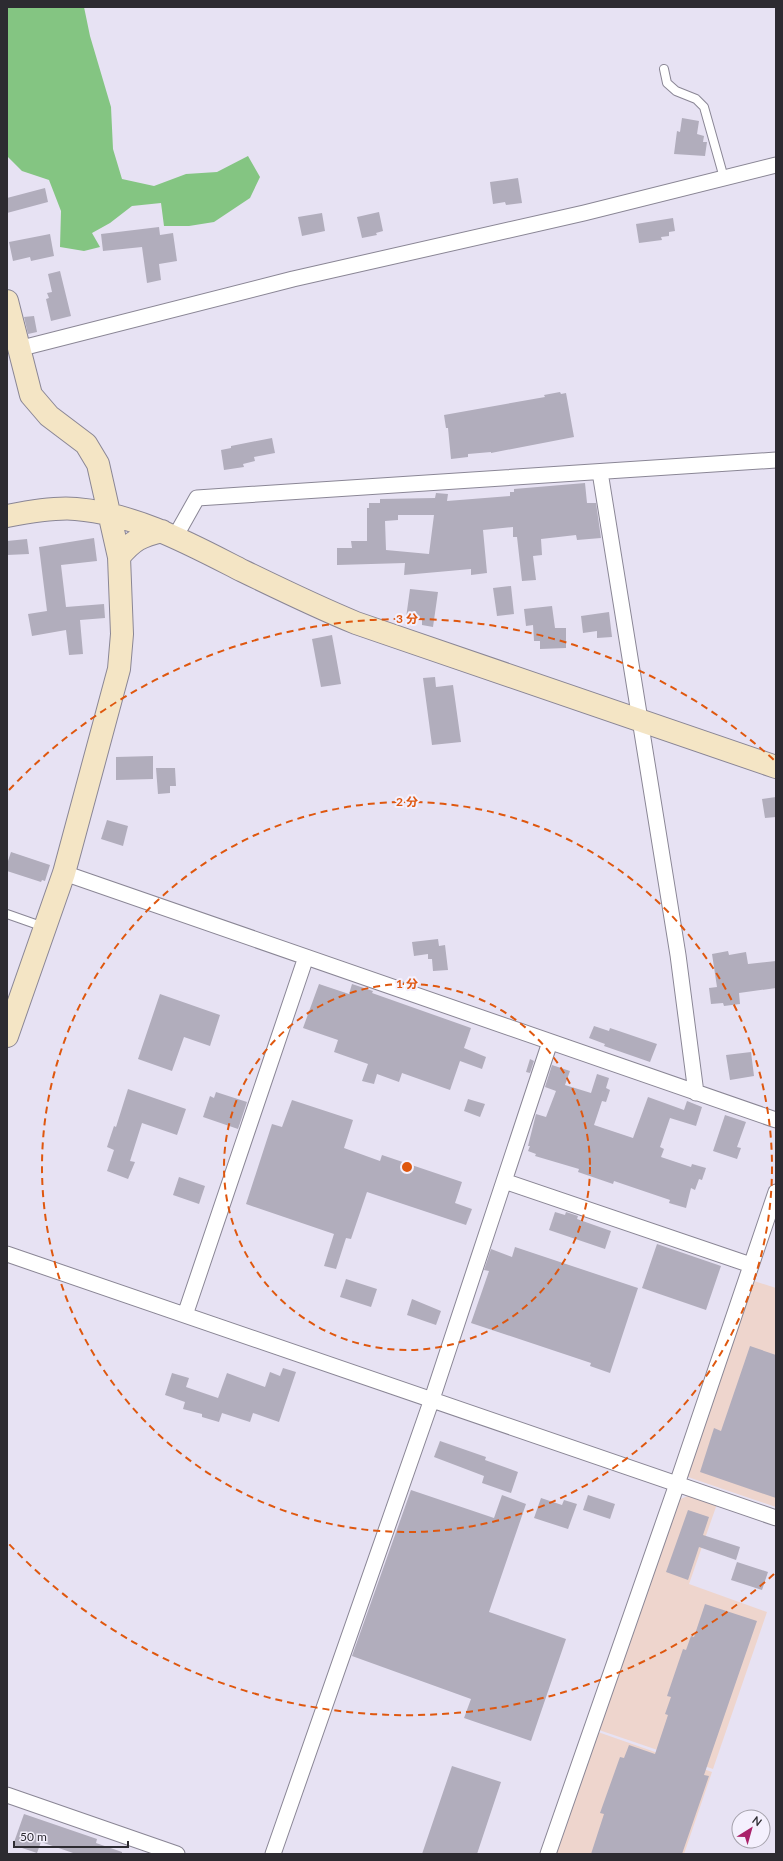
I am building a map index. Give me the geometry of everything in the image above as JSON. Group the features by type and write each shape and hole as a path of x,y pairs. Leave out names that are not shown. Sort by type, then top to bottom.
{"street":[{"path":"18,349 293,279 584,213 776,165"},
{"path":"7,301 18,349 31,395 50,416 86,444 98,464 105,490 108,514 119,557 122,634 119,670 64,873 7,1036"},
{"path":"119,557 130,543 145,535 169,534 197,498 776,460"},
{"path":"600,472 678,955 696,1093"},
{"path":"7,516 34,511 75,508 108,514 169,534 306,602 356,623 776,767"},
{"path":"64,873 776,1120"},
{"path":"185,1315 306,957"},
{"path":"273,1854 432,1398 550,1042"},
{"path":"504,1181 751,1265"},
{"path":"548,1854 677,1484 776,1192"},
{"path":"7,1254 432,1398 776,1518"},
{"path":"7,1795 177,1854"}],"lane":[{"path":"664,69 667,83 676,91 696,99 704,107 724,178"},
{"path":"7,914 45,927"}],"shaded area":[{"path":"751,1280 776,1288 776,1507 685,1476"},
{"path":"690,1495 717,1504 689,1584 767,1612 713,1769 599,1730 678,1500"},
{"path":"598,1732 712,1772 684,1854 556,1854"}],"green space":[{"path":"7,7 84,7 90,36 111,107 113,149 122,179 154,186 186,174 217,172 248,156 260,177 250,198 214,222 189,226 164,226 161,203 132,206 110,223 92,233 100,247 84,251 60,247 61,211 49,180 22,171 7,156"}],"building":[{"path":"682,118 699,121 697,134 704,136 703,142 707,142 705,156 674,154 677,131 680,132"},
{"path":"518,178 522,203 506,205 505,202 493,204 490,182"},
{"path":"45,188 48,202 7,213 7,198"},
{"path":"379,212 383,231 376,233 377,235 362,238 357,217"},
{"path":"322,213 325,231 302,236 298,217"},
{"path":"673,218 675,231 669,232 669,236 661,237 662,240 639,243 636,224"},
{"path":"159,227 160,235 173,233 177,261 159,264 161,280 147,283 142,247 103,251 101,234"},
{"path":"50,234 54,256 31,261 30,257 13,261 9,242"},
{"path":"60,271 71,316 51,321 46,299 49,298 47,293 52,292 48,274"},
{"path":"34,316 37,332 28,334 24,317"},
{"path":"560,392 561,394 566,393 574,437 491,453 468,454 468,457 451,459 448,428 446,428 444,415 545,397 544,395"},
{"path":"272,438 275,453 254,457 255,461 243,464 244,467 224,470 221,450 231,448 231,446"},
{"path":"585,483 587,503 596,503 601,538 577,540 576,535 541,539 542,555 533,556 536,580 522,581 517,537 513,537 513,527 483,530 487,573 471,575 471,569 404,575 405,563 337,565 337,548 352,548 351,541 367,541 367,508 369,508 369,503 380,503 380,499 435,498 436,493 448,494 447,501 510,496 510,492 514,492 514,489","holes":["398,515 434,515 429,554 386,550 385,521 398,520"]},
{"path":"94,538 97,561 61,565 66,607 104,604 105,618 80,620 83,654 69,655 66,630 32,636 28,614 47,611 39,547"},
{"path":"27,539 29,554 7,555 7,541"},
{"path":"511,586 514,614 497,616 493,588"},
{"path":"410,589 438,592 433,627 422,625 422,620 406,618"},
{"path":"552,606 555,628 566,628 566,648 540,649 540,641 534,641 533,625 526,626 524,609"},
{"path":"609,612 612,637 597,638 597,631 583,633 581,616"},
{"path":"332,635 341,684 321,687 312,639"},
{"path":"435,677 436,687 453,685 461,742 432,745 423,678"},
{"path":"153,756 153,779 116,780 116,757"},
{"path":"156,768 175,768 176,786 170,786 170,793 158,794"},
{"path":"776,797 776,817 765,818 762,799"},
{"path":"107,820 128,826 123,846 101,839"},
{"path":"11,852 50,865 45,881 42,880 41,882 7,871 7,864"},
{"path":"438,939 439,946 445,945 448,970 433,971 432,959 428,959 428,954 414,956 412,942"},
{"path":"728,951 729,955 746,952 748,964 776,961 776,988 739,993 740,1004 724,1006 723,1003 711,1004 709,988 717,987 712,954"},
{"path":"319,984 349,994 352,984 373,991 372,993 471,1028 464,1048 486,1057 482,1069 460,1061 450,1090 402,1073 399,1082 377,1074 374,1084 362,1081 368,1064 334,1052 338,1040 303,1028"},
{"path":"160,994 220,1015 210,1046 184,1037 172,1071 138,1059"},
{"path":"594,1026 609,1031 610,1028 657,1044 650,1062 604,1046 605,1044 589,1038"},
{"path":"751,1052 754,1076 730,1080 726,1055"},
{"path":"530,1059 534,1061 530,1073 526,1072"},
{"path":"552,1065 570,1071 565,1085 591,1093 597,1074 609,1078 606,1088 610,1090 606,1102 602,1101 594,1125 633,1138 648,1097 684,1110 687,1101 702,1107 696,1126 670,1118 660,1147 664,1149 661,1157 691,1167 692,1164 706,1168 702,1180 699,1179 695,1190 691,1188 686,1208 669,1203 670,1200 614,1181 613,1184 578,1172 579,1169 535,1156 536,1154 528,1151 536,1114 546,1117 556,1091 545,1087"},
{"path":"128,1089 186,1109 177,1135 142,1123 130,1161 135,1162 128,1179 107,1171 114,1150 107,1147 114,1126 116,1127"},
{"path":"216,1092 247,1102 238,1129 203,1117 210,1096 214,1098"},
{"path":"468,1099 485,1104 480,1117 464,1111"},
{"path":"292,1100 353,1120 344,1148 380,1161 382,1155 462,1182 455,1203 472,1209 466,1225 367,1192 351,1239 346,1238 336,1269 324,1266 334,1234 246,1204 272,1124 282,1127"},
{"path":"725,1115 746,1122 737,1147 741,1148 737,1159 713,1151"},
{"path":"179,1177 205,1186 199,1204 173,1195"},
{"path":"555,1212 565,1215 566,1212 578,1216 577,1219 611,1231 605,1249 549,1230"},
{"path":"657,1244 721,1266 706,1310 642,1288"},
{"path":"515,1247 638,1288 610,1373 590,1366 591,1363 471,1323 489,1271 484,1270 491,1249 512,1257"},
{"path":"346,1279 377,1289 371,1307 340,1297"},
{"path":"412,1299 441,1311 436,1325 407,1315"},
{"path":"750,1346 776,1355 776,1498 700,1472 714,1428 721,1431"},
{"path":"283,1368 296,1372 279,1422 253,1413 250,1422 222,1413 219,1422 202,1417 202,1414 183,1409 185,1402 165,1395 172,1373 189,1378 186,1387 218,1398 227,1373 265,1387 270,1372 280,1376"},
{"path":"440,1441 486,1457 485,1460 518,1472 511,1493 482,1483 484,1476 434,1457"},
{"path":"411,1490 494,1518 502,1495 526,1504 489,1612 566,1639 531,1741 464,1718 471,1699 352,1656"},
{"path":"588,1495 615,1504 610,1519 583,1510"},
{"path":"541,1498 562,1505 564,1500 577,1504 568,1529 534,1518"},
{"path":"688,1510 709,1517 703,1535 740,1547 736,1560 699,1547 688,1580 666,1572"},
{"path":"737,1562 768,1572 762,1590 731,1580"},
{"path":"705,1604 757,1621 704,1775 709,1776 682,1854 591,1854 604,1814 600,1813 620,1757 624,1758 629,1745 655,1754 668,1715 665,1714 671,1697 667,1696 683,1649 686,1650 691,1636 694,1637"},
{"path":"452,1766 501,1782 477,1854 422,1854"},
{"path":"24,1814 97,1839 96,1843 122,1852 122,1854 76,1854 41,1842 37,1853 13,1845"}]}
